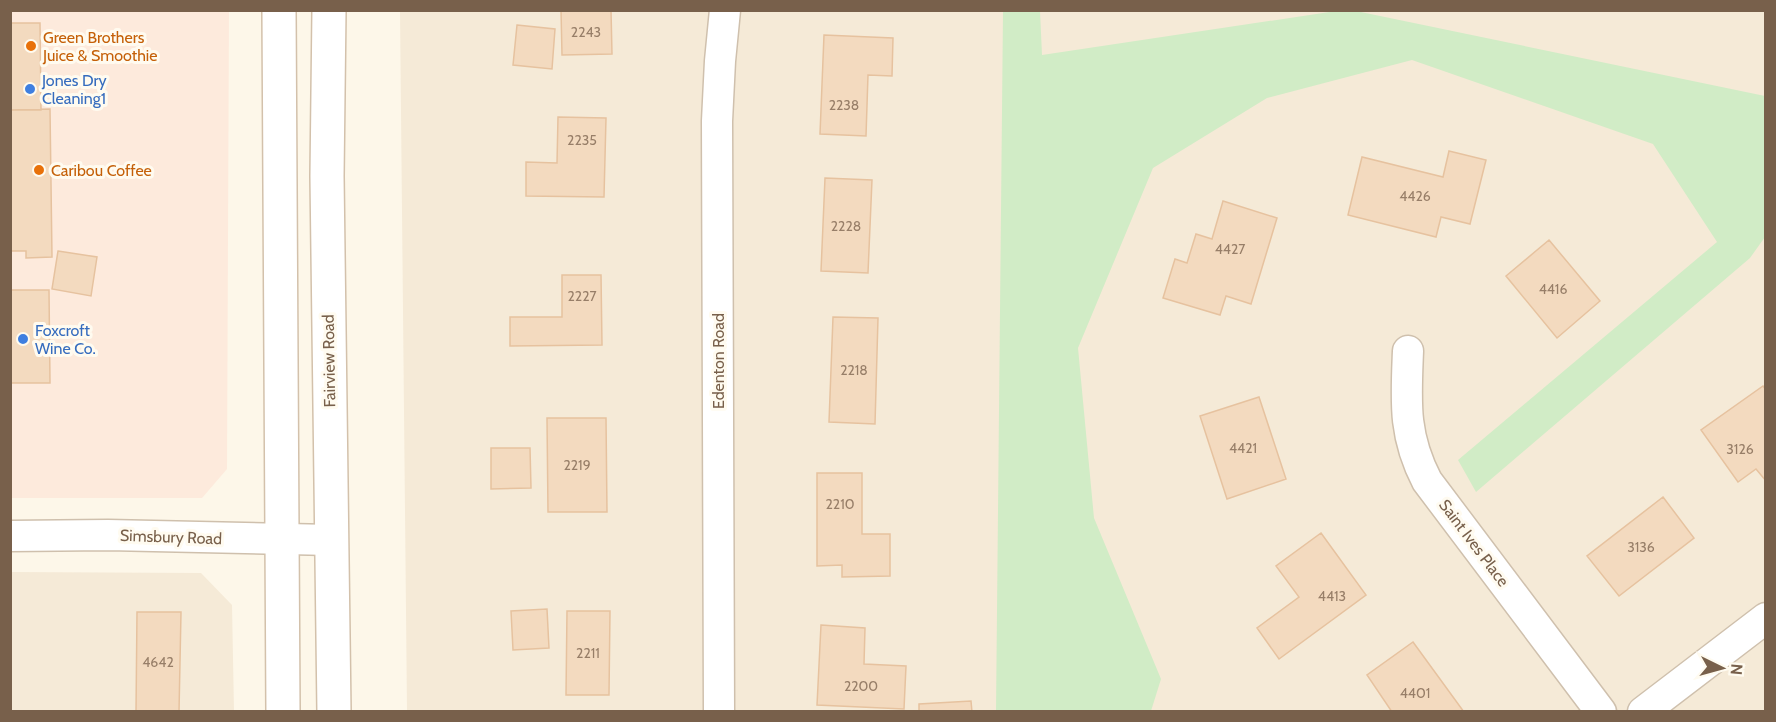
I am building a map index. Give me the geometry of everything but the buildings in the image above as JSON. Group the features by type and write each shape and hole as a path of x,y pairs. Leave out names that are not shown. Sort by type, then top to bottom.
{"main road":[{"path":"279,10 283,711"},
{"name":"Fairview Road","path":"329,10 327,176 334,711"}],"street":[{"name":"Edenton Road","path":"719,711 717,121 724,10"},
{"name":"Saint Ives Place","path":"1408,351 1406,410 1408,429 1427,481 1601,711"},
{"name":"Simsbury Road","path":"10,536 108,535 331,540"},
{"path":"1643,711 1766,618"}],"shaded area":[{"path":"10,11 229,11 227,469 202,498 11,498"},
{"path":"400,11 1765,11 1765,711 407,711"},
{"path":"11,572 201,573 232,605 234,711 11,712"}],"green space":[{"path":"1003,11 1040,11 1042,55 1336,11 1356,11 1765,96 1765,237 1750,258 1476,492 1458,460 1717,242 1653,144 1412,60 1267,98 1153,168 1078,348 1094,518 1161,679 1151,711 996,711"}],"place":[{"name":"Green Brothers Juice & Smoothie","path":"31,46"},
{"name":"Jones Dry Cleaning1","path":"30,89"},
{"name":"Caribou Coffee","path":"39,170"},
{"name":"Foxcroft Wine Co.","path":"23,339"}]}
